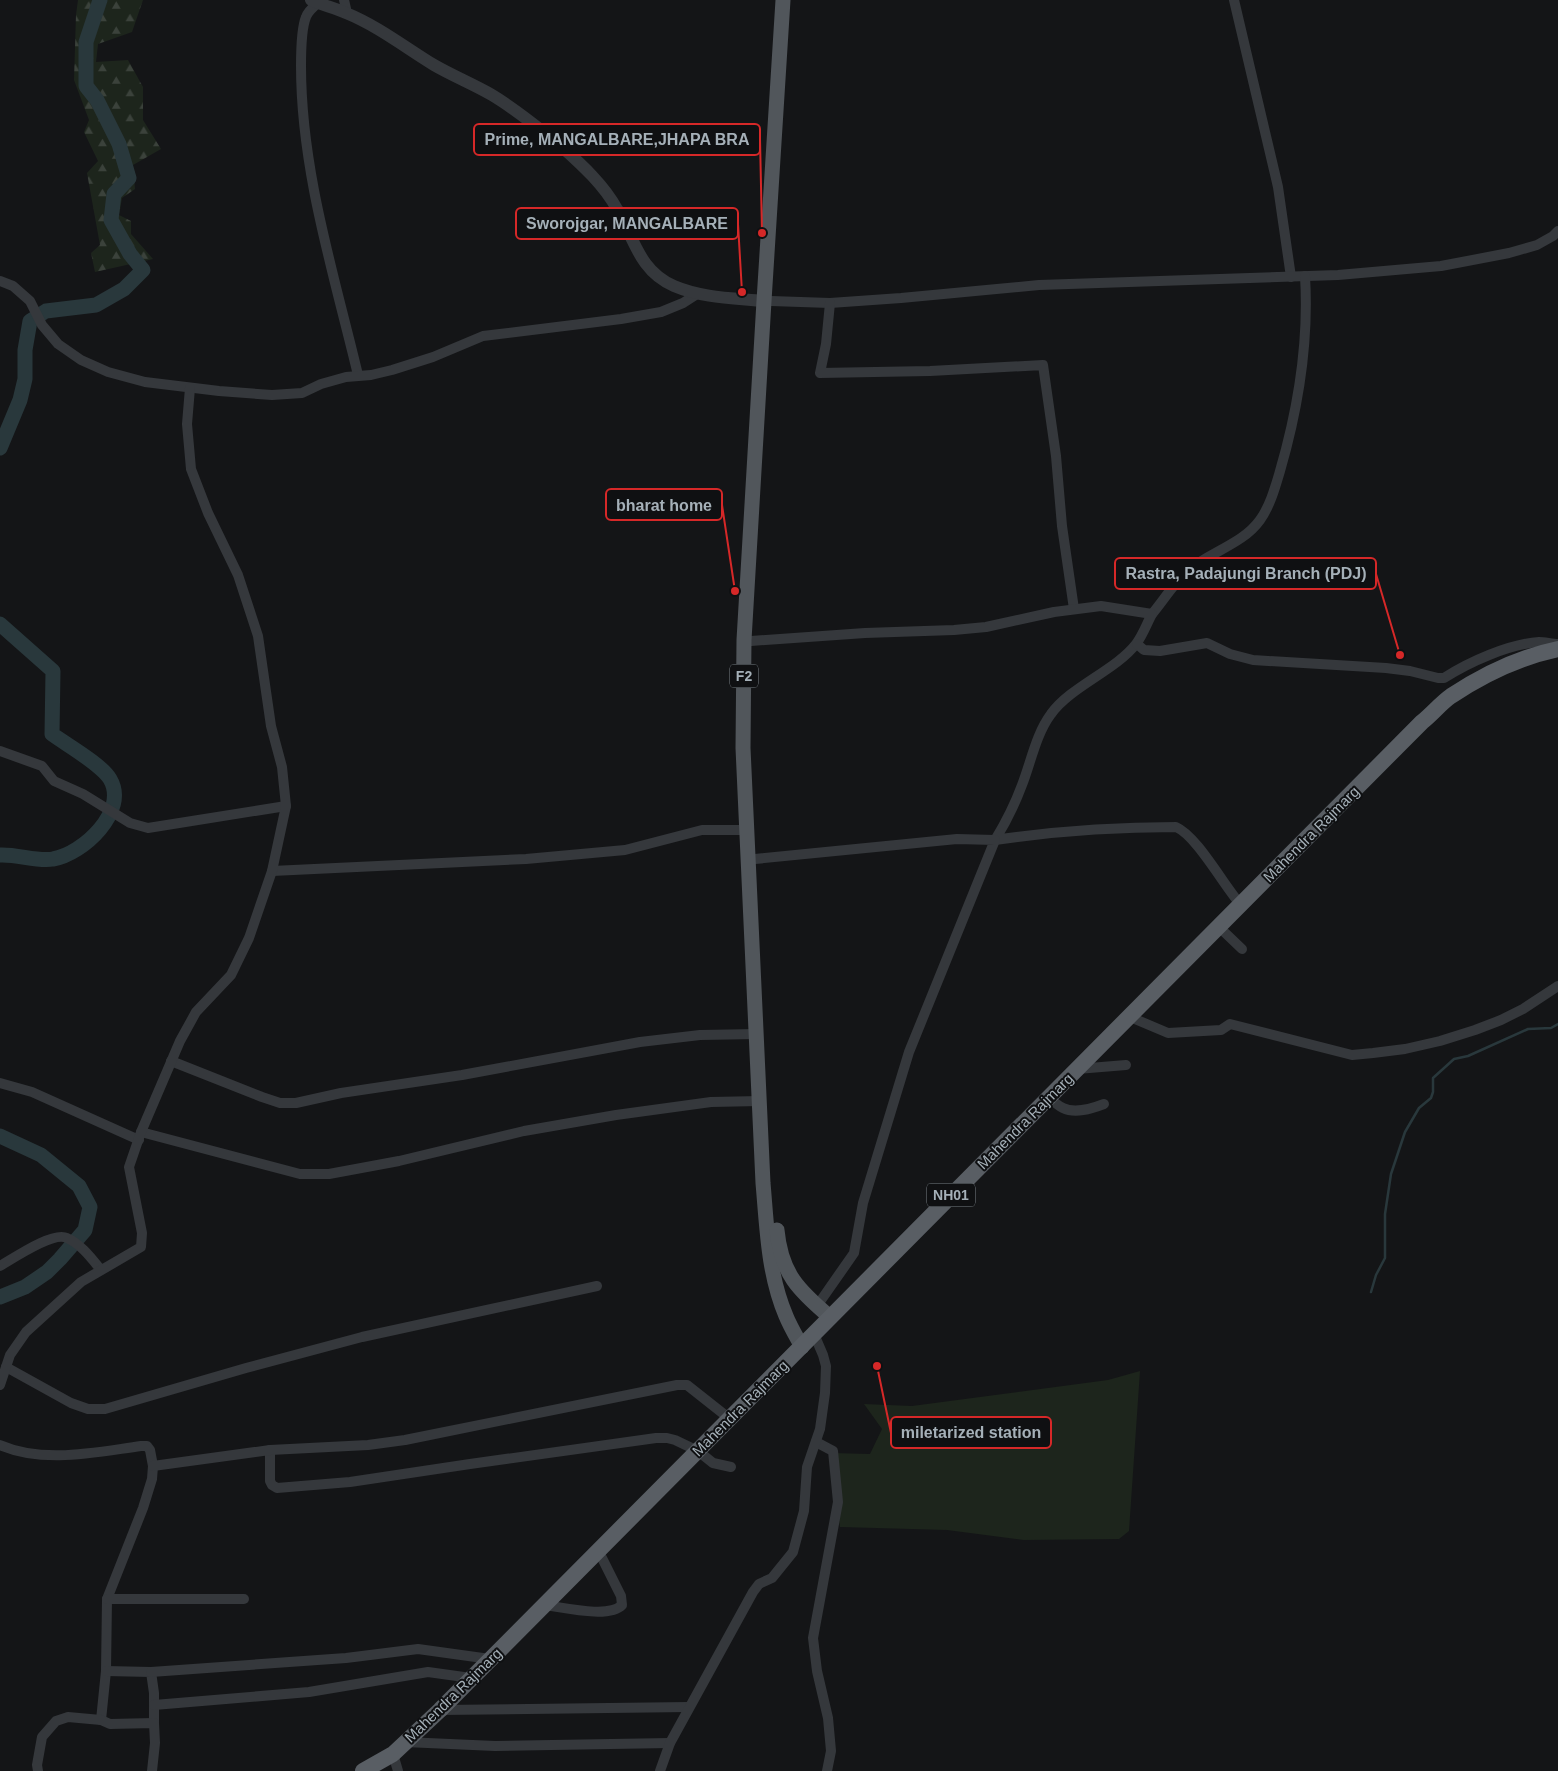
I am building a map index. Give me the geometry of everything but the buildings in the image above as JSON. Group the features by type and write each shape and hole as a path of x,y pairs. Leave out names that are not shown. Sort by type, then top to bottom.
{"highway":[{"name":"Mahendra Rajmarg","path":"363,1771 393,1754 440,1710 1415,729 1450,697 1489,673 1534,654 1558,649"}],"main road":[{"name":"F2","path":"783,0 751,641 750,748 772,1183 779,1248 785,1267 797,1286 830,1317"},
{"name":"F2","path":"790,0 744,640 743,748 763,1183 769,1249 777,1291 802,1347"}],"street":[{"path":"344,0 347,13"},
{"path":"1234,0 1278,187 1291,277"},
{"path":"358,375 322,226 305,133 301,57 304,22 314,2 347,13 399,42 435,66 492,95 529,120 564,149 598,182 617,209 634,247 647,266 673,286 697,294 767,301 830,303 1039,286 1338,276 1441,266 1509,253 1537,245 1558,231"},
{"path":"817,1306 854,1253 863,1204 909,1052 995,840 1012,810 1044,727 1051,714 1061,703 1126,654 1136,644 1152,614 1188,570 1230,545 1260,521 1273,496 1295,412 1303,353 1307,302 1305,276"},
{"path":"0,281 13,286 30,301 42,325 58,344 81,360 108,372 145,382 253,394 302,393 331,380 358,375 371,375 433,357 482,336 621,319 661,312 683,304 697,294"},
{"path":"830,303 826,344 820,373 930,371 1043,365 1074,609"},
{"path":"0,1385 10,1355 26,1332 81,1282 141,1247 142,1233 129,1167 171,1061 196,1012 231,976 249,938 272,871 286,806 282,767 271,726 258,636 238,575 208,513 191,469 187,424 190,388"},
{"path":"751,641 986,627 1074,609 1101,606 1152,614"},
{"path":"1136,644 1144,650 1160,651 1207,644 1230,654 1252,660 1386,668 1410,671 1438,678 1444,678 1481,658 1512,648 1539,642 1558,644"},
{"path":"0,751 42,766 54,781 83,794 130,823 148,828 286,806"},
{"path":"755,859 957,839 995,840 1086,829 1176,827 1182,830 1206,858 1241,905"},
{"path":"272,871 526,859 625,850 702,830 746,830"},
{"path":"1219,927 1242,948"},
{"path":"1130,1017 1168,1034 1221,1030 1230,1024 1352,1055 1405,1049 1475,1030 1523,1009 1558,986"},
{"path":"171,1061 262,1097 280,1103 296,1103 341,1093 462,1075 640,1042 700,1036 757,1034"},
{"path":"1077,1069 1126,1065"},
{"path":"0,1082 32,1092 140,1136 300,1174 329,1174 524,1131 616,1115 711,1102 760,1101"},
{"path":"1049,1098 1063,1108 1076,1110 1089,1110 1104,1104"},
{"path":"0,1266 54,1237 66,1237 84,1250 101,1270"},
{"path":"6,1367 71,1403 88,1409 105,1409 362,1337 597,1286"},
{"path":"660,1771 670,1743 688,1708 759,1584 772,1578 793,1552 804,1511 807,1467 816,1442 824,1407 826,1366 814,1334"},
{"path":"153,1466 270,1450 368,1445 405,1440 513,1419 648,1389 677,1385 687,1386 730,1419"},
{"path":"270,1450 270,1481 276,1488 350,1482 656,1438 675,1440 698,1451 712,1463 731,1467"},
{"path":"816,1442 833,1451 838,1502 813,1638 817,1671 828,1718 831,1751 827,1771"},
{"path":"0,1445 29,1453 56,1455 147,1446 150,1450 153,1466 152,1479 143,1508 107,1599 106,1671 101,1720"},
{"path":"544,1605 598,1612 620,1608 622,1605 621,1596 598,1550"},
{"path":"107,1599 244,1599"},
{"path":"106,1671 151,1672 346,1658 418,1650 490,1659"},
{"path":"151,1672 155,1743 152,1771"},
{"path":"154,1705 309,1692 428,1672 471,1678"},
{"path":"440,1710 688,1708"},
{"path":"38,1771 42,1737 56,1721 68,1717 101,1720 110,1724 154,1723"},
{"path":"405,1742 495,1746 670,1743"},
{"path":"393,1754 398,1771"}],"green space":[{"path":"78,0 143,0 132,32 98,44 96,62 128,60 143,87 143,120 161,149 133,165 135,189 122,198 119,215 131,221 131,234 153,259 95,272 91,253 100,245 87,173 98,161 84,132 89,120 74,80"},
{"path":"1140,1371 1129,1531 1119,1539 1024,1540 947,1530 840,1527 831,1453 870,1454 882,1429 864,1404 912,1406 1108,1380"}],"waterway":[{"path":"0,448 20,400 25,379 25,350 30,321 46,311 96,305 124,289 143,270 130,254 111,220 114,194 129,178 119,144 97,100 86,86 86,42 100,0"},
{"path":"0,624 53,671 52,734 106,773 114,791 113,804 108,817 100,829 77,849 65,855 47,860 0,855"},
{"path":"1371,1292 1376,1275 1385,1258 1385,1214 1391,1174 1405,1132 1419,1108 1431,1098 1433,1078 1454,1059 1468,1056 1528,1029 1551,1028 1558,1024"},
{"path":"0,1136 41,1155 79,1186 90,1207 85,1230 60,1259 47,1272 25,1287 0,1297"}],"place":[{"name":"Prime, MANGALBARE,JHAPA BRA","path":"762,233"},
{"name":"Sworojgar, MANGALBARE","path":"742,292"},
{"name":"bharat home","path":"735,591"},
{"name":"Rastra, Padajungi Branch (PDJ)","path":"1400,655"},
{"name":"miletarized station","path":"877,1366"}]}
